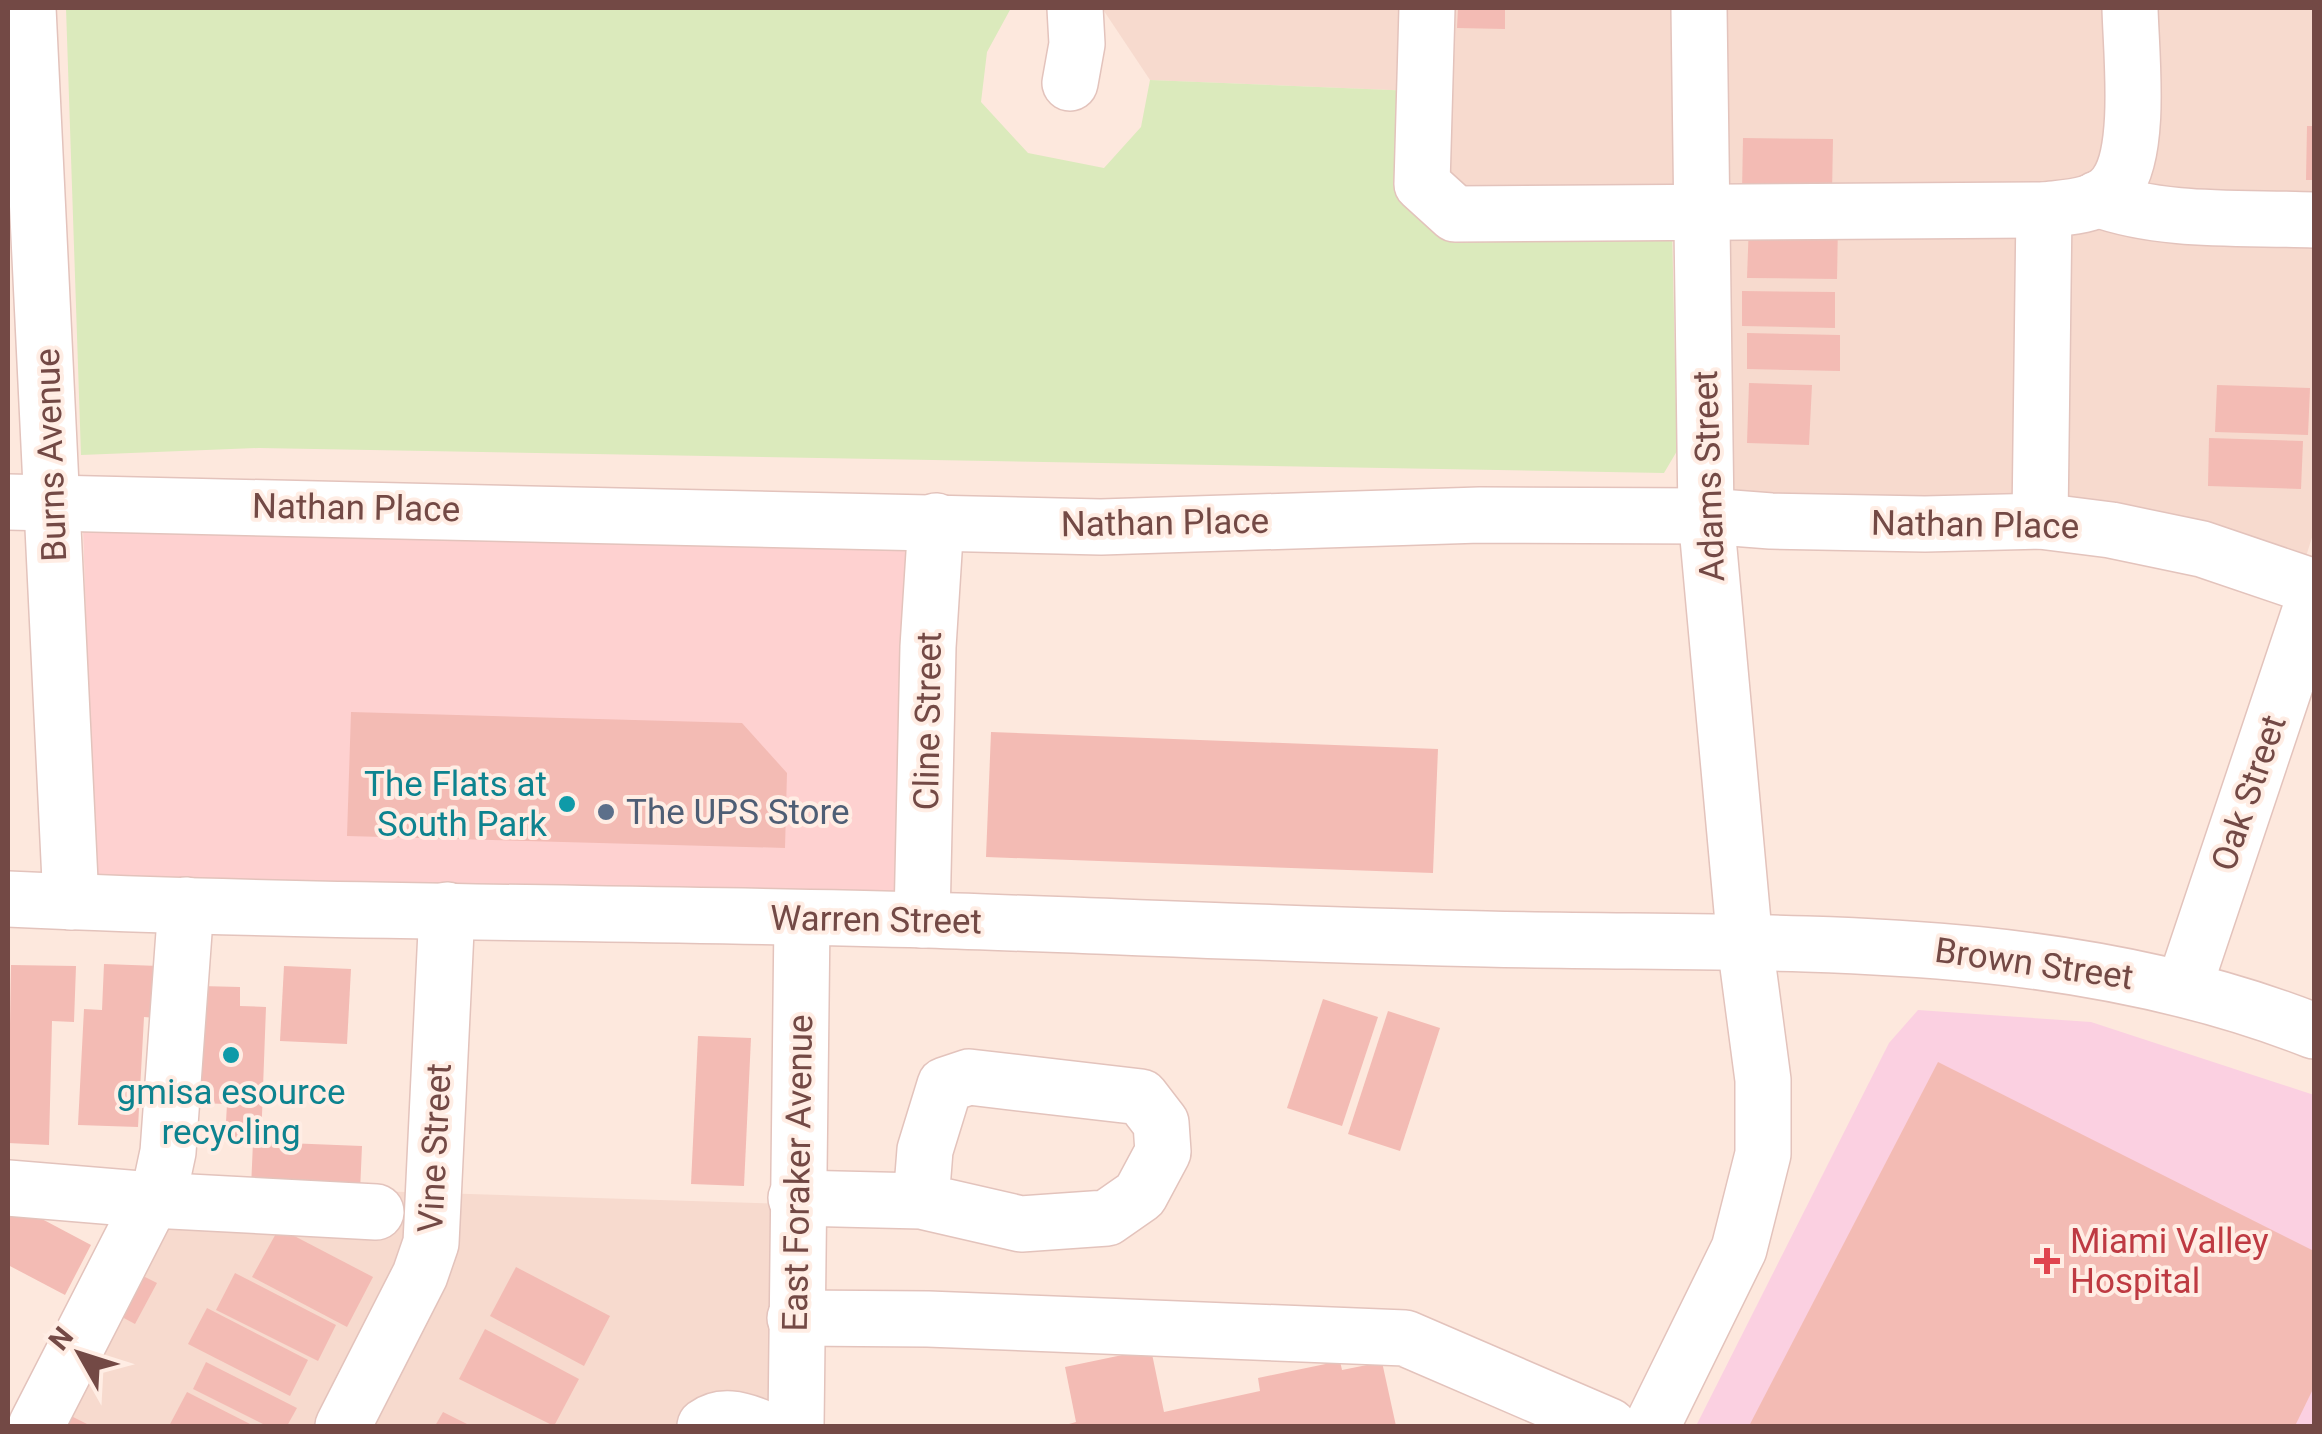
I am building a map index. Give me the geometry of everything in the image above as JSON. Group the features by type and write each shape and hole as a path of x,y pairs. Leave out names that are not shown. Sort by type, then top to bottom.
{"street":[{"name":"Burns Avenue","path":"28,8 29,502 71,902"},
{"path":"1070,83 1077,44 1074,8"},
{"path":"1427,8 1422,184 1455,214 2044,210 2089,204 2116,186 2132,142 2130,8"},
{"name":"Adams Street","path":"1652,1426 1739,1249 1764,1154 1763,1080 1745,944 1706,516 1699,8"},
{"path":"2097,199 2121,208 2160,213 2314,220"},
{"path":"2040,521 2044,210"},
{"name":"Nathan Place","path":"29,502 1102,527 1480,515 1706,516 1848,522 2040,521 2111,530 2202,549 2314,587"},
{"name":"Cline Street","path":"922,920 928,647 936,521"},
{"name":"Oak Street","path":"2184,987 2314,599"},
{"name":"Warren Street","path":"8,900 922,920 1487,940 1745,944"},
{"path":"36,1426 162,1180 168,1152 186,905"},
{"name":"Vine Street","path":"344,1426 420,1275 431,1243 447,910"},
{"name":"East Foraker Avenue","path":"796,1426 802,919"},
{"name":"Brown Street","path":"1745,944 1918,948 2025,958 2184,987 2314,1030"},
{"path":"8,1188 376,1212"},
{"path":"796,1198 921,1201"},
{"path":"795,1318 928,1319 1405,1338 1609,1426"},
{"path":"705,1426 712,1421 736,1418 757,1426"}],"shaded area":[{"path":"1102,8 2314,8 2314,531 2303,566 1689,505 1690,211 1413,206 1415,91 1150,80"},
{"path":"83,530 912,536 910,906 95,883"},
{"name":"Miami Valley Hospital","path":"1918,1010 2091,1022 2314,1095 2314,1426 1696,1426 1889,1043"},
{"path":"149,1184 790,1204 783,1426 24,1426"}],"green space":[{"path":"66,8 1011,8 987,52 981,102 1028,153 1104,168 1141,127 1150,80 1415,91 1414,206 1672,227 1677,451 1664,473 259,448 81,455"}],"building":[{"path":"1458,8 1505,8 1505,29 1457,28"},
{"path":"2307,126 2314,126 2314,180 2306,180"},
{"path":"1743,138 1833,139 1832,194 1742,192"},
{"path":"1749,223 1838,224 1837,279 1747,278"},
{"path":"1742,291 1835,292 1835,328 1742,326"},
{"path":"1747,333 1840,335 1840,371 1747,369"},
{"path":"1749,383 1812,385 1809,445 1747,443"},
{"path":"2217,385 2310,388 2308,435 2215,432"},
{"path":"2209,438 2303,441 2301,489 2208,486"},
{"name":"The Flats at South Park","path":"351,712 742,723 787,773 785,848 347,836"},
{"path":"991,732 1438,749 1433,873 986,857"},
{"path":"104,964 159,966 156,1018 144,1017 138,1127 78,1125 84,1009 102,1010"},
{"path":"11,965 76,966 74,1022 52,1021 49,1145 8,1143"},
{"path":"284,966 351,969 347,1044 280,1041"},
{"name":"gmisa esource recycling","path":"201,986 240,987 240,1006 266,1007 261,1142 362,1146 360,1192 251,1188 253,1142 225,1140 227,1104 196,1103"},
{"path":"1323,999 1378,1017 1342,1126 1287,1108"},
{"path":"1388,1011 1440,1028 1400,1151 1348,1134"},
{"path":"698,1036 751,1038 744,1186 691,1184"},
{"name":"Miami Valley Hospital","path":"1938,1062 2314,1251 2314,1387 2295,1426 1749,1426"},
{"path":"8,1201 91,1245 65,1295 8,1265"},
{"path":"279,1228 373,1277 347,1327 252,1277"},
{"path":"516,1267 610,1316 584,1366 490,1316"},
{"path":"129,1269 157,1283 135,1324 107,1309"},
{"path":"235,1273 336,1325 318,1361 216,1310"},
{"path":"207,1308 308,1360 290,1396 188,1344"},
{"path":"485,1329 579,1379 554,1426 459,1379"},
{"path":"1151,1349 1164,1412 1260,1391 1258,1378 1340,1361 1342,1370 1382,1362 1396,1426 1062,1426 1076,1422 1065,1367"},
{"path":"206,1362 297,1408 287,1426 267,1426 193,1389"},
{"path":"187,1392 254,1426 169,1426"},
{"path":"57,1409 91,1426 47,1426"},
{"path":"443,1412 471,1426 435,1426"}],"place":[{"name":"The Flats at South Park","path":"567,804"},
{"name":"The UPS Store","path":"606,812"},
{"name":"gmisa esource recycling","path":"231,1055"},
{"name":"Miami Valley Hospital","path":"2047,1261"}]}
